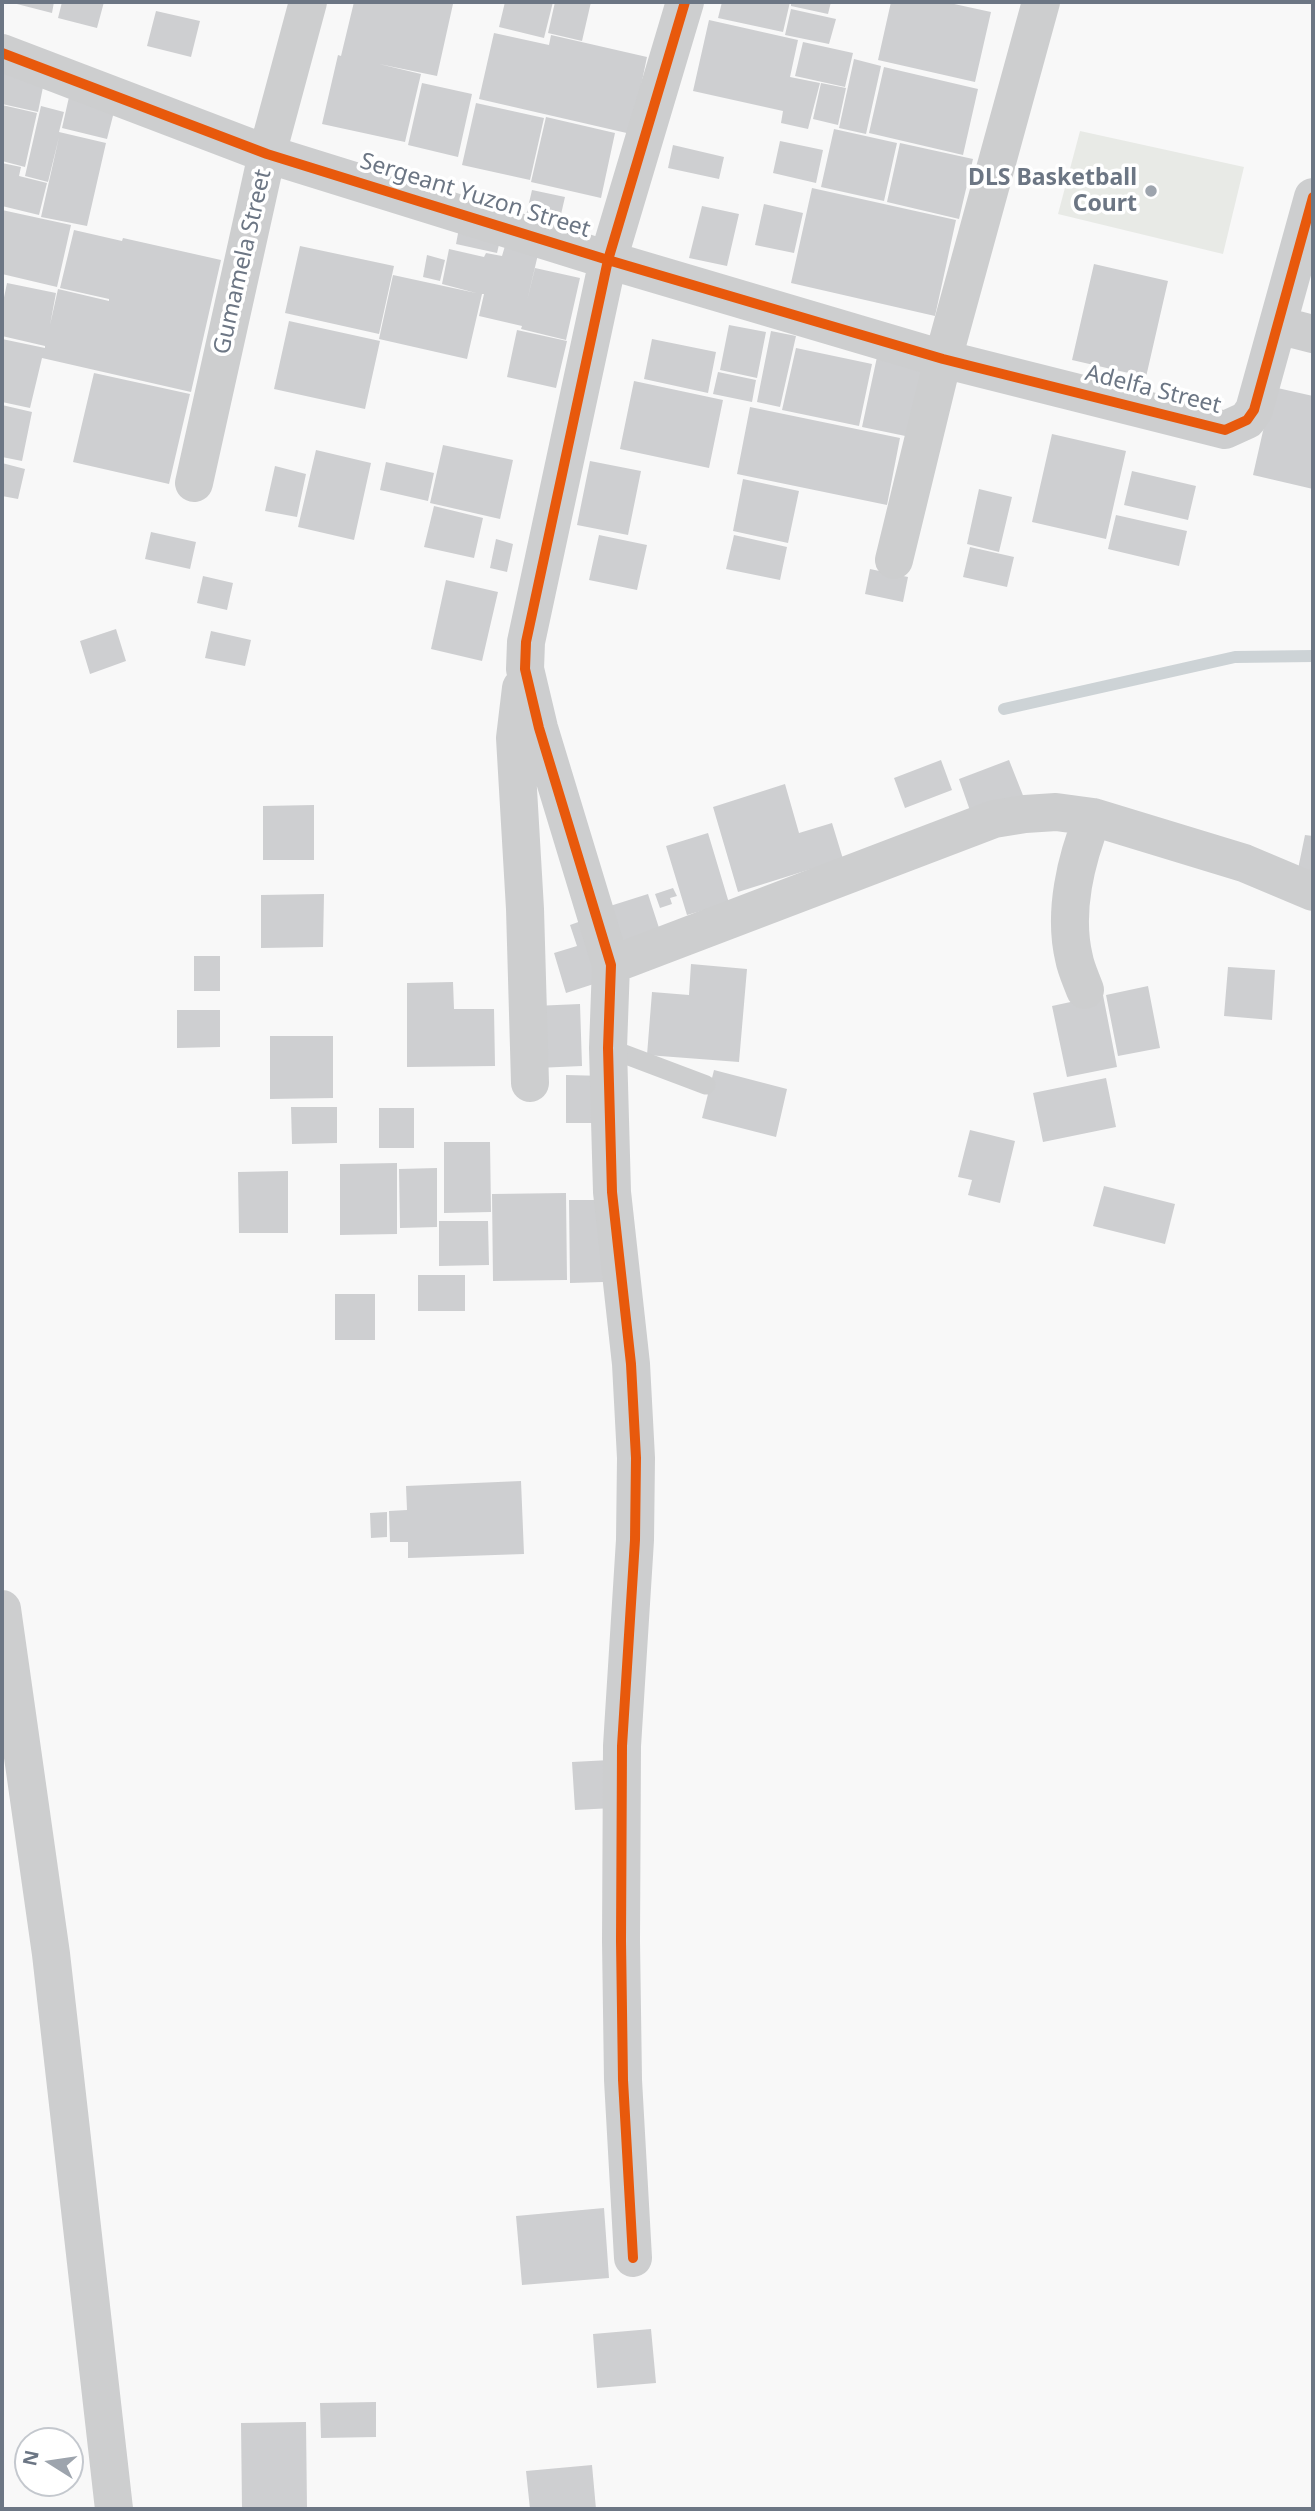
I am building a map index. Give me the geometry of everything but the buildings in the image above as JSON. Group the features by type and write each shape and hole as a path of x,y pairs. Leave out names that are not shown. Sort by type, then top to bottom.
{"street":[{"name":"Gumamela Street","path":"194,483 267,154 308,2"},
{"path":"530,1083 525,909 515,738 529,629 608,260 685,2"},
{"path":"894,560 943,359 1041,2"},
{"name":"Sergeant Yuzon Street","path":"2,53 267,154 608,260 943,359"},
{"name":"Adelfa Street","path":"943,359 1224,430 1247,420 1296,329 1313,197"},
{"path":"525,669 611,965 608,1048 612,1192 631,1364 636,1458 635,1540 622,1746 621,1941 623,2080 633,2258"},
{"path":"611,965 994,819 1025,814 1056,812 1093,817 1244,863 1313,892"},
{"path":"1085,990 1074,958 1071,932 1073,889 1081,848 1093,817"},
{"path":"2,1609 51,1954 114,2509"}],"lane":[{"path":"608,1048 706,1085"}],"shaded area":[{"name":"DLS Basketball Court","path":"1080,131 1244,167 1223,254 1058,214"}],"waterway":[{"path":"1004,709 1235,657 1313,656"}],"cycle path":[{"path":"633,2258 623,2080 621,1941 622,1746 635,1540 636,1458 631,1364 612,1192 608,1048 611,965 539,728 525,669 526,642 608,260 685,2"},
{"path":"2,53 267,154 608,260 943,359 1225,430 1247,420 1254,410 1313,197"}],"place":[{"name":"DLS Basketball Court","path":"1151,191"}]}
